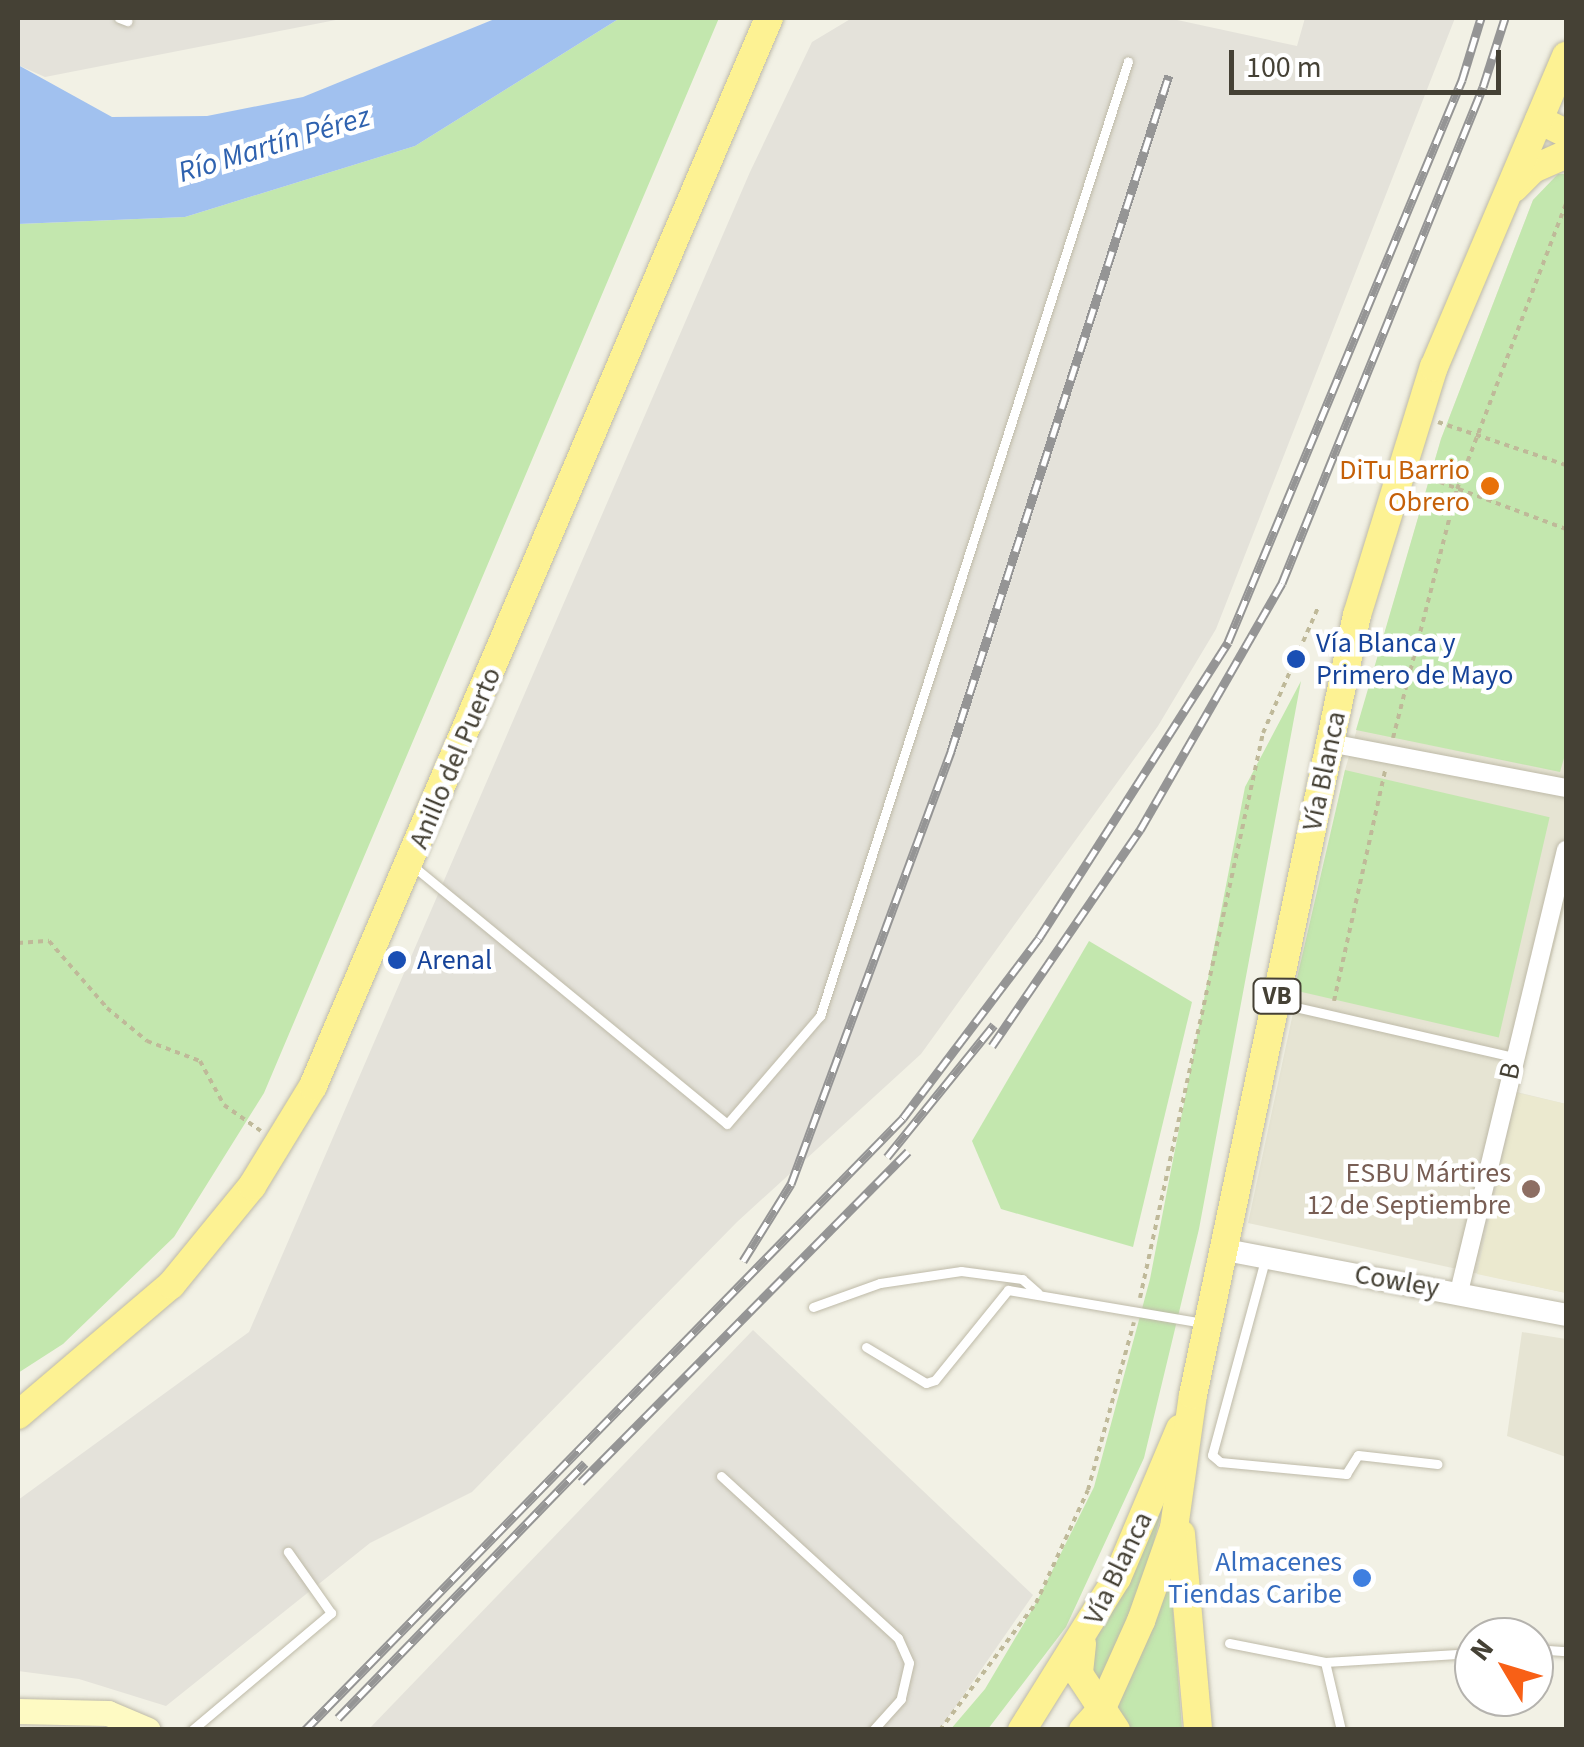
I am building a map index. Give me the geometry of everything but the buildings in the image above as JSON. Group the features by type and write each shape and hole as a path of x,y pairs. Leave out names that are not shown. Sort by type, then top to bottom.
{"main road":[{"name":"Anillo del Puerto","path":"18,1415 171,1285 279,1144 313,1086 769,18"},
{"name":"Vía Blanca","path":"1100,1723 1158,1579 1182,1493 1193,1395 1357,615 1421,411 1499,210 1566,56"},
{"path":"1539,120 1566,133"},
{"path":"1499,210 1533,169 1566,154"},
{"name":"Vía Blanca","path":"1022,1730 1092,1625 1193,1395"},
{"path":"1182,1493 1198,1730"},
{"path":"1092,1625 1079,1674 1100,1723"},
{"path":"18,1711 148,1730"}],"street":[{"path":"1330,743 1566,788"},
{"name":"B","path":"1459,1292 1566,850"},
{"name":"Cowley","path":"1226,1250 1566,1315"}],"lane":[{"path":"411,864 727,1124 820,1016 1128,61"},
{"path":"1275,1002 1513,1057"},
{"path":"1266,1257 1212,1455 1220,1462 1346,1474 1358,1455 1437,1464"},
{"path":"813,1307 880,1283 961,1272 1022,1279 1040,1294"},
{"path":"866,1347 926,1383 935,1380 1000,1294 1040,1294 1210,1325"},
{"path":"721,1476 898,1638 909,1663 901,1699 873,1730"},
{"path":"192,1730 331,1613 288,1552"},
{"path":"1228,1643 1325,1662 1454,1654"},
{"path":"1325,1662 1341,1730"}],"path":[{"path":"1331,1015 1389,755 1457,489 1566,203"},
{"path":"1421,411 1566,466"},
{"path":"1402,467 1566,530"},
{"path":"940,1730 1036,1604 1088,1490 1137,1313 1264,733 1318,608"},
{"path":"18,943 49,942 73,962 106,1008 147,1041 200,1061 224,1105 279,1144"}],"shaded area":[{"path":"18,18 346,18 45,77 18,65"},
{"path":"852,18 1168,18 1297,46 1305,18 1455,18 1216,629 1158,726 921,1054 737,1222 472,1492 370,1543 166,1706 79,1679 18,1671 18,1500 249,1332 750,172 812,42"},
{"path":"1558,174 1566,174 1566,900 1517,1092 1566,1104 1566,1293 1248,1223 1345,770 1441,439 1533,200"},
{"name":"ESBU Mártires 12 de Septiembre","path":"1517,1093 1566,1104 1566,1293 1477,1274"},
{"path":"753,1330 1033,1595 940,1729 368,1730"},
{"path":"1522,1332 1566,1339 1566,1457 1507,1436"}],"green space":[{"path":"620,18 719,18 264,1093 174,1237 63,1344 18,1373 18,224 185,217 415,146"},
{"path":"1558,174 1566,174 1566,751 1560,772 1356,730 1441,439 1533,200"},
{"path":"1301,681 1199,1229 1144,1458 1066,1627 988,1729 950,1730 985,1689 1036,1603 1094,1487 1150,1279 1245,787"},
{"path":"1345,770 1550,817 1499,1037 1294,990"},
{"path":"1089,941 1192,1002 1133,1247 1001,1209 972,1141"},
{"path":"1173,1467 1141,1592 1099,1690 1090,1680 1092,1648"},
{"path":"1171,1582 1182,1729 1124,1729 1112,1712"}],"water":[{"name":"Río Martín Pérez","path":"497,18 620,18 415,146 185,217 18,224 18,65 112,117 207,116 303,97"}],"railway":[{"path":"305,1730 903,1118 1039,938 1228,642 1462,80 1481,18"},
{"path":"992,1046 1140,830 1282,583 1483,87 1505,18"},
{"path":"743,1261 791,1184 951,751 1169,75"},
{"path":"887,1157 994,1025"},
{"path":"581,1482 908,1151"},
{"path":"338,1718 585,1463"}],"place":[{"name":"DiTu Barrio Obrero","path":"1490,486"},
{"name":"Vía Blanca y Primero de Mayo","path":"1296,659"},
{"name":"Arenal","path":"397,960"},
{"name":"ESBU Mártires 12 de Septiembre","path":"1531,1189"},
{"name":"Almacenes Tiendas Caribe","path":"1362,1578"}]}
